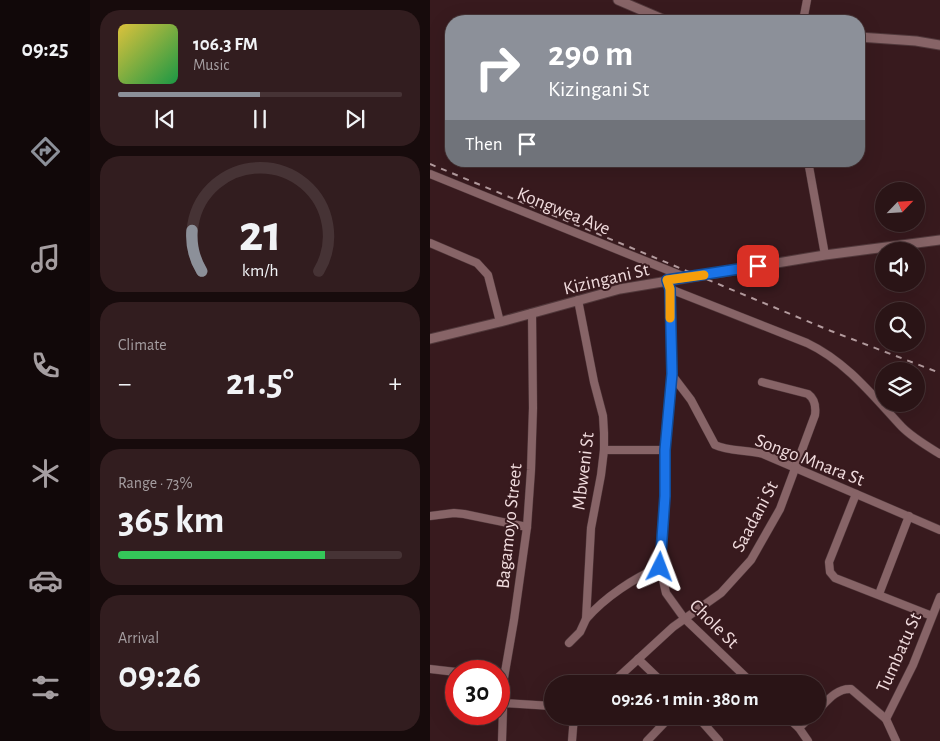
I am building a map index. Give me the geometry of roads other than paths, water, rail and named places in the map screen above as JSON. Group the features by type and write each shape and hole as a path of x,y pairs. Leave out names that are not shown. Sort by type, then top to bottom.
{"street":[{"path":"618,0 653,15"},
{"path":"805,15 807,0"},
{"path":"865,37 916,41 940,45"},
{"path":"809,167 825,255"},
{"name":"Kongwea Ave","path":"430,174 685,277"},
{"name":"Kizingani St","path":"430,339 620,289 668,285 685,277 825,255 940,240"},
{"path":"430,243 477,263 483,268 488,275 500,322"},
{"path":"668,285 826,352 868,388 903,428 940,454"},
{"name":"Chole St","path":"668,285 672,374 665,450 665,496 660,567 666,593 684,618 744,675"},
{"name":"Mbweni St","path":"578,300 594,382 603,416 604,450 591,528 586,619"},
{"name":"Bagamoyo Street","path":"505,660 514,620 527,527 533,408 532,313"},
{"name":"Songo Mnara St","path":"672,374 690,400 715,445 727,449 763,454 940,530"},
{"name":"Saadani St","path":"621,675 684,618 721,593 751,560 780,509 796,469 816,408 812,397 808,394 762,382"},
{"path":"604,450 665,450"},
{"path":"856,494 829,562 830,572 835,578 932,616"},
{"path":"430,516 454,513 464,514 527,527"},
{"path":"879,594 909,516"},
{"path":"569,643 580,632 593,610 617,592 660,567"},
{"name":"Tumbatu St","path":"886,719 913,665 940,597"},
{"path":"638,659 655,675"},
{"path":"430,669 445,671"},
{"path":"826,702 845,688 851,689 886,719 896,741"},
{"path":"510,703 544,706"},
{"name":"Bagamoyo Street","path":"502,725 502,741"},
{"path":"572,741 573,725"},
{"path":"647,741 663,725"},
{"path":"705,725 719,741"},
{"path":"795,725 808,741"},
{"path":"798,728 801,725"}],"railway":[{"path":"430,164 831,331 940,373"}]}
